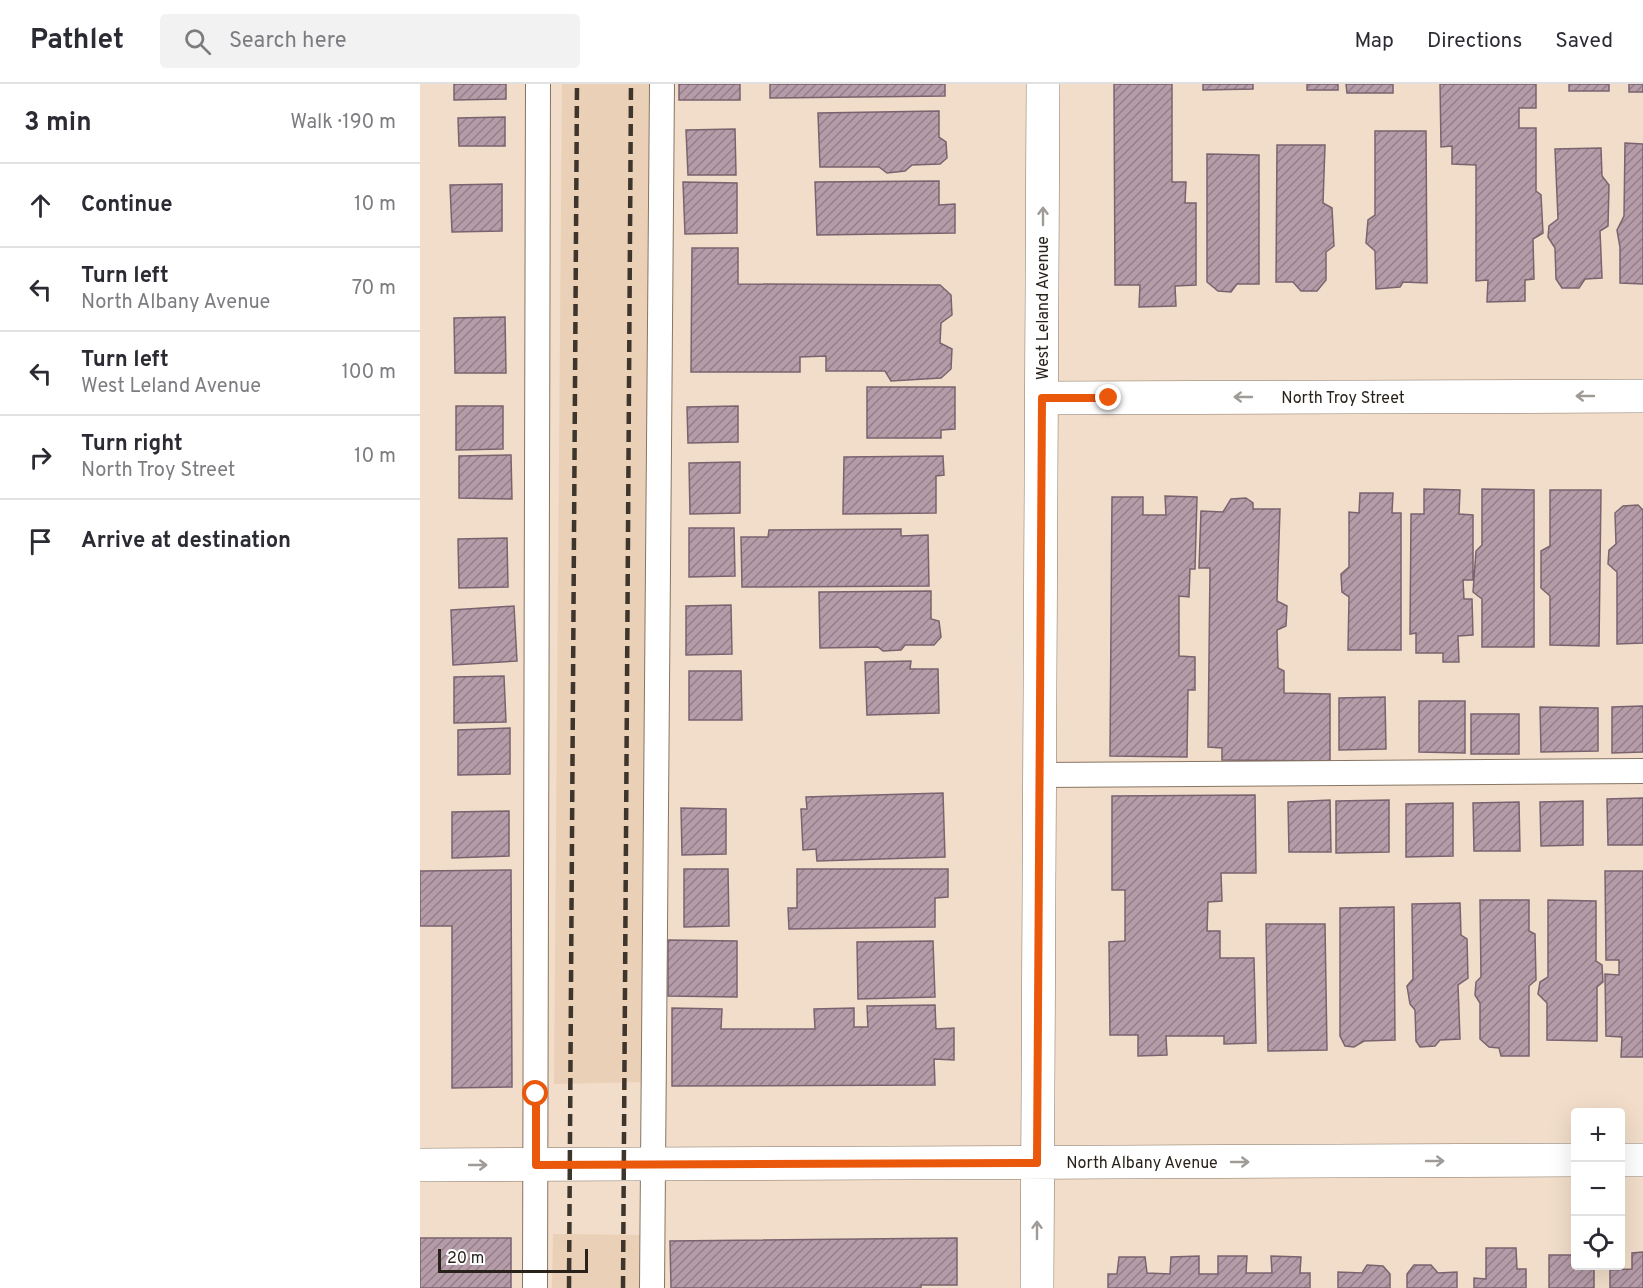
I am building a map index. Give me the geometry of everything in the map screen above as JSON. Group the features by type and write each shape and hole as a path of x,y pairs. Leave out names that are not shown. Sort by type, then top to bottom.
{"street":[{"name":"West Leland Avenue","path":"1036,1288 1044,84"},
{"name":"North Troy Street","path":"1042,398 1643,396"},
{"name":"North Albany Avenue","path":"420,1165 1571,1160"},
{"path":"1625,1160 1643,1160"}],"lane":[{"path":"535,1288 538,84"},
{"path":"652,1288 662,84"},
{"path":"1040,775 1643,771"}],"shaded area":[{"path":"562,84 651,84 643,1082 554,1084"},
{"path":"553,1234 641,1235 641,1288 552,1288"}],"building":[{"path":"454,84 506,84 506,99 454,100"},
{"path":"679,84 740,84 740,100 679,100"},
{"path":"770,84 945,84 945,96 770,98"},
{"path":"1114,84 1172,84 1172,182 1186,182 1185,203 1196,203 1196,285 1175,286 1176,306 1139,307 1140,285 1115,285"},
{"path":"1203,84 1253,84 1253,89 1203,90"},
{"path":"1307,84 1338,84 1338,90 1307,90"},
{"path":"1346,84 1393,84 1393,93 1347,93"},
{"path":"1440,84 1536,84 1536,108 1519,108 1519,128 1536,128 1536,191 1541,195 1543,233 1533,239 1534,279 1525,280 1525,301 1487,302 1488,280 1476,281 1476,165 1452,164 1452,146 1441,147"},
{"path":"1569,84 1609,84 1609,91 1569,91"},
{"path":"1629,84 1643,84 1643,92 1629,92"},
{"path":"939,111 939,137 946,142 947,158 940,164 912,165 905,171 887,173 879,167 820,167 818,113"},
{"path":"505,117 505,146 459,146 458,118"},
{"path":"735,129 736,175 688,175 686,130"},
{"path":"1375,131 1426,131 1427,283 1403,282 1400,287 1376,289 1375,251 1366,243 1368,220 1375,215"},
{"path":"1625,143 1643,144 1643,284 1620,283 1620,247 1617,230 1624,216"},
{"path":"1277,145 1325,145 1323,203 1332,208 1334,246 1326,252 1326,280 1317,291 1301,291 1293,282 1276,282"},
{"path":"1601,148 1602,176 1609,185 1608,226 1600,231 1602,278 1585,279 1579,288 1562,288 1556,279 1555,248 1548,237 1549,226 1558,219 1555,149"},
{"path":"1207,154 1259,155 1259,284 1237,284 1231,292 1218,291 1207,282"},
{"path":"939,181 939,205 955,204 955,233 817,235 815,182"},
{"path":"683,182 737,183 737,233 685,234"},
{"path":"502,184 502,231 452,232 450,185"},
{"path":"692,248 738,248 738,284 940,285 951,295 952,315 941,323 940,343 952,349 951,369 941,378 891,381 885,371 826,371 826,356 800,357 800,372 691,372"},
{"path":"505,317 506,373 455,373 454,318"},
{"path":"867,387 955,387 955,429 941,430 941,438 867,438"},
{"path":"456,406 503,406 503,449 456,450"},
{"path":"738,406 738,442 688,443 687,407"},
{"path":"511,455 512,499 459,498 459,456"},
{"path":"943,456 944,475 936,476 936,513 843,514 844,457"},
{"path":"740,462 740,513 690,514 689,463"},
{"path":"1424,489 1460,490 1459,514 1473,515 1473,580 1463,580 1464,599 1472,599 1473,635 1458,636 1459,662 1443,662 1443,653 1416,653 1416,633 1410,634 1411,514 1424,514"},
{"path":"1482,489 1534,490 1534,647 1482,647 1482,599 1473,592 1476,551 1482,545"},
{"path":"1550,490 1601,490 1599,646 1550,645 1550,596 1541,588 1541,551 1550,546"},
{"path":"1360,493 1393,493 1392,513 1401,513 1401,650 1348,650 1349,597 1342,592 1341,574 1349,567 1349,512 1359,513"},
{"path":"1165,496 1197,497 1195,569 1190,569 1189,597 1179,596 1179,656 1195,657 1195,690 1188,690 1187,757 1110,756 1112,497 1143,497 1143,515 1166,515"},
{"path":"1246,498 1253,503 1253,509 1280,509 1277,601 1287,606 1286,626 1277,630 1278,668 1284,671 1284,693 1330,694 1330,761 1222,760 1222,748 1208,747 1210,568 1199,568 1201,511 1223,512 1231,499"},
{"path":"1638,505 1643,510 1643,643 1617,644 1617,572 1608,564 1609,550 1616,544 1615,513 1623,506"},
{"path":"689,528 734,528 735,576 689,577"},
{"path":"901,529 901,536 928,535 929,586 742,587 741,537 768,537 769,530"},
{"path":"507,538 508,587 459,588 458,539"},
{"path":"931,591 931,619 939,621 941,637 934,645 905,645 901,650 883,651 878,647 820,648 819,592"},
{"path":"731,605 732,654 686,655 686,606"},
{"path":"514,606 517,661 453,665 451,610"},
{"path":"911,661 910,669 938,669 939,713 867,715 865,662"},
{"path":"689,671 741,671 742,720 689,720"},
{"path":"504,676 506,722 454,723 454,677"},
{"path":"1385,697 1386,749 1339,750 1339,698"},
{"path":"1419,701 1465,701 1465,753 1419,752"},
{"path":"1643,706 1643,752 1612,753 1612,707"},
{"path":"1540,707 1598,708 1598,751 1541,752"},
{"path":"1471,714 1519,714 1519,754 1471,754"},
{"path":"510,728 510,774 458,775 458,730"},
{"path":"943,793 945,857 817,861 816,849 803,850 801,809 807,809 806,797"},
{"path":"1255,795 1256,873 1221,873 1222,901 1208,902 1207,931 1220,931 1220,958 1254,958 1256,1043 1224,1044 1224,1036 1166,1036 1167,1055 1138,1056 1138,1035 1110,1035 1109,942 1125,941 1125,890 1112,890 1112,796"},
{"path":"1643,798 1643,845 1608,845 1607,799"},
{"path":"1330,800 1331,852 1289,852 1288,802"},
{"path":"1389,800 1389,852 1336,853 1336,801"},
{"path":"1583,801 1583,845 1541,846 1540,802"},
{"path":"1519,802 1520,851 1474,851 1473,803"},
{"path":"1453,803 1453,856 1406,857 1406,804"},
{"path":"681,808 726,809 726,854 682,855"},
{"path":"509,811 509,856 452,858 452,812"},
{"path":"684,869 728,869 729,926 684,927"},
{"path":"797,869 948,869 948,897 935,898 935,927 789,929 788,908 797,908"},
{"path":"511,870 512,1087 452,1088 452,926 420,926 420,871"},
{"path":"1605,871 1643,871 1643,1057 1621,1057 1622,1037 1606,1036 1605,974 1619,975 1619,960 1606,960"},
{"path":"1480,900 1529,900 1529,931 1535,934 1536,980 1529,986 1529,1056 1501,1056 1499,1048 1489,1047 1480,1039 1480,1003 1475,995 1476,982 1481,977"},
{"path":"1548,900 1596,901 1596,961 1602,965 1603,982 1597,987 1597,1041 1547,1040 1547,1003 1538,994 1540,982 1548,977"},
{"path":"1460,903 1461,935 1467,939 1468,978 1458,985 1460,1039 1440,1040 1435,1046 1420,1047 1416,1041 1415,1010 1410,1004 1407,986 1413,979 1412,904"},
{"path":"1394,907 1395,1040 1364,1041 1354,1047 1345,1046 1340,1036 1340,908"},
{"path":"1266,924 1325,924 1327,1050 1268,1051"},
{"path":"668,940 737,941 737,997 668,996"},
{"path":"933,941 935,997 858,999 857,942"},
{"path":"935,1005 936,1029 954,1028 954,1060 934,1059 935,1085 672,1086 672,1008 722,1009 721,1029 815,1029 814,1009 854,1008 854,1027 868,1027 867,1006"},
{"path":"420,1238 511,1238 511,1288 420,1288"},
{"path":"957,1238 957,1285 921,1285 921,1288 671,1288 670,1241"},
{"path":"1486,1248 1516,1248 1517,1269 1526,1269 1526,1288 1474,1288 1474,1278 1486,1279"},
{"path":"1643,1252 1643,1288 1610,1288 1610,1270 1632,1269 1632,1253"},
{"path":"1549,1255 1571,1255 1571,1270 1594,1270 1594,1288 1549,1288"},
{"path":"1199,1256 1199,1274 1218,1274 1218,1256 1247,1256 1246,1273 1272,1273 1271,1256 1301,1257 1300,1273 1310,1273 1310,1288 1108,1288 1108,1274 1117,1274 1119,1257 1145,1257 1147,1273 1170,1274 1171,1257"},
{"path":"1367,1265 1383,1266 1390,1274 1390,1288 1338,1288 1338,1272 1362,1273"},
{"path":"1414,1265 1431,1265 1438,1273 1457,1272 1457,1288 1407,1288 1407,1274"}],"railway":[{"path":"569,1288 577,84"},
{"path":"623,1288 631,84"}],"route":[{"path":"536,1094 536,1165 1037,1163 1042,398 1109,398"}]}
